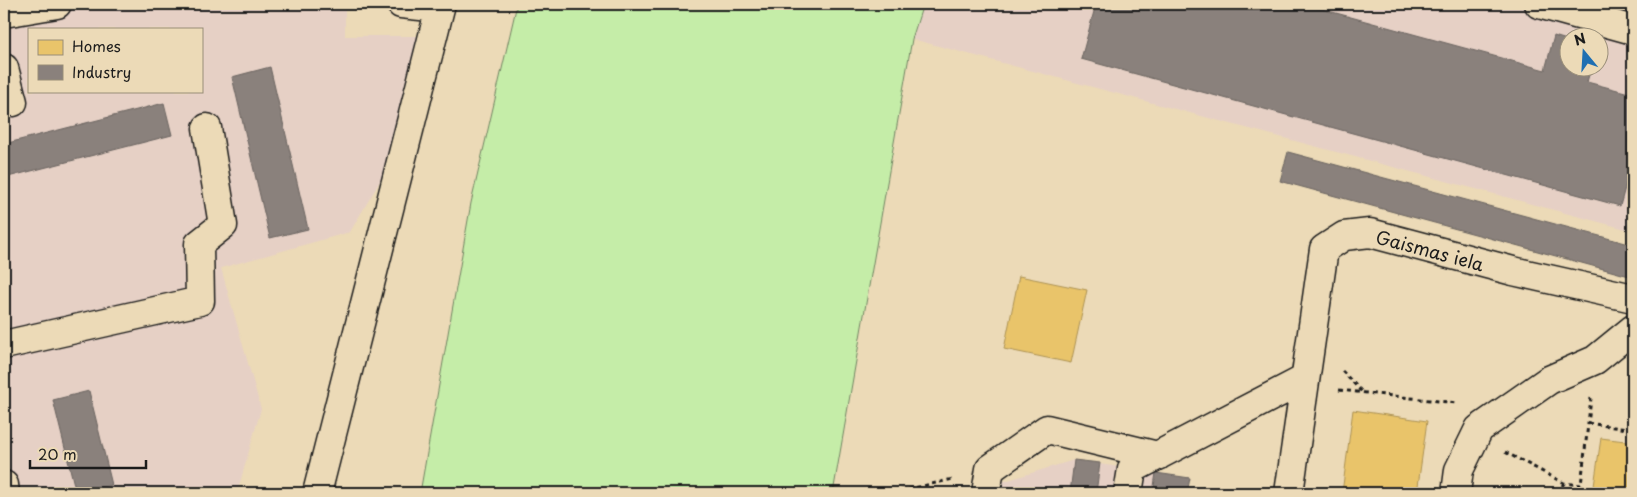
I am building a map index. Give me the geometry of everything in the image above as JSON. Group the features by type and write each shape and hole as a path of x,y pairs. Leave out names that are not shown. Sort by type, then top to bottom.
{"street":[{"path":"4,13 57,4"},
{"path":"317,493 440,6 401,4"},
{"path":"1539,4 1633,30"},
{"path":"4,68 12,102"},
{"path":"4,345 200,301 199,244 223,225 207,128"},
{"name":"Gaismas iela","path":"1289,493 1324,250 1344,236 1370,234 1513,271 1633,298"},
{"path":"1456,493 1459,470 1479,430 1549,380 1595,360 1633,329"},
{"path":"1128,493 1132,469 1305,382"},
{"path":"988,481 1047,429 1158,456"},
{"path":"4,485 6,493"}],"path":[{"path":"1476,436 1564,483 1582,485 1595,360"},
{"path":"1305,382 1507,409"},
{"path":"1588,423 1633,430"},
{"path":"893,493 988,481"},
{"path":"1558,493 1564,483"}],"shaded area":[{"path":"4,4 345,4 345,36 419,36 386,171 350,232 221,268 261,409 237,493 4,493"},
{"path":"923,4 1633,4 1633,231 912,39"},
{"path":"1074,460 1190,478 1187,493 965,493"}],"green space":[{"path":"517,4 923,4 912,39 833,493 420,493 471,203"}],"building: Homes":[{"path":"1019,276 1087,290 1071,363 1004,349"},
{"path":"1353,410 1427,421 1417,493 1342,493"},
{"path":"1601,438 1633,442 1633,493 1593,493"}],"building: Industry":[{"path":"1096,4 1303,4 1545,70 1554,36 1560,38 1560,78 1588,78 1587,82 1633,94 1633,158 1620,206 1081,59"},
{"path":"270,67 308,229 270,238 232,77"},
{"path":"164,103 172,135 4,178 4,144"},
{"path":"1288,152 1633,245 1633,277 1280,181"},
{"path":"89,391 112,485 76,493 53,400"},
{"path":"1074,460 1100,463 1096,493 1070,493"},
{"path":"1156,473 1190,478 1187,493 1153,493"}]}
